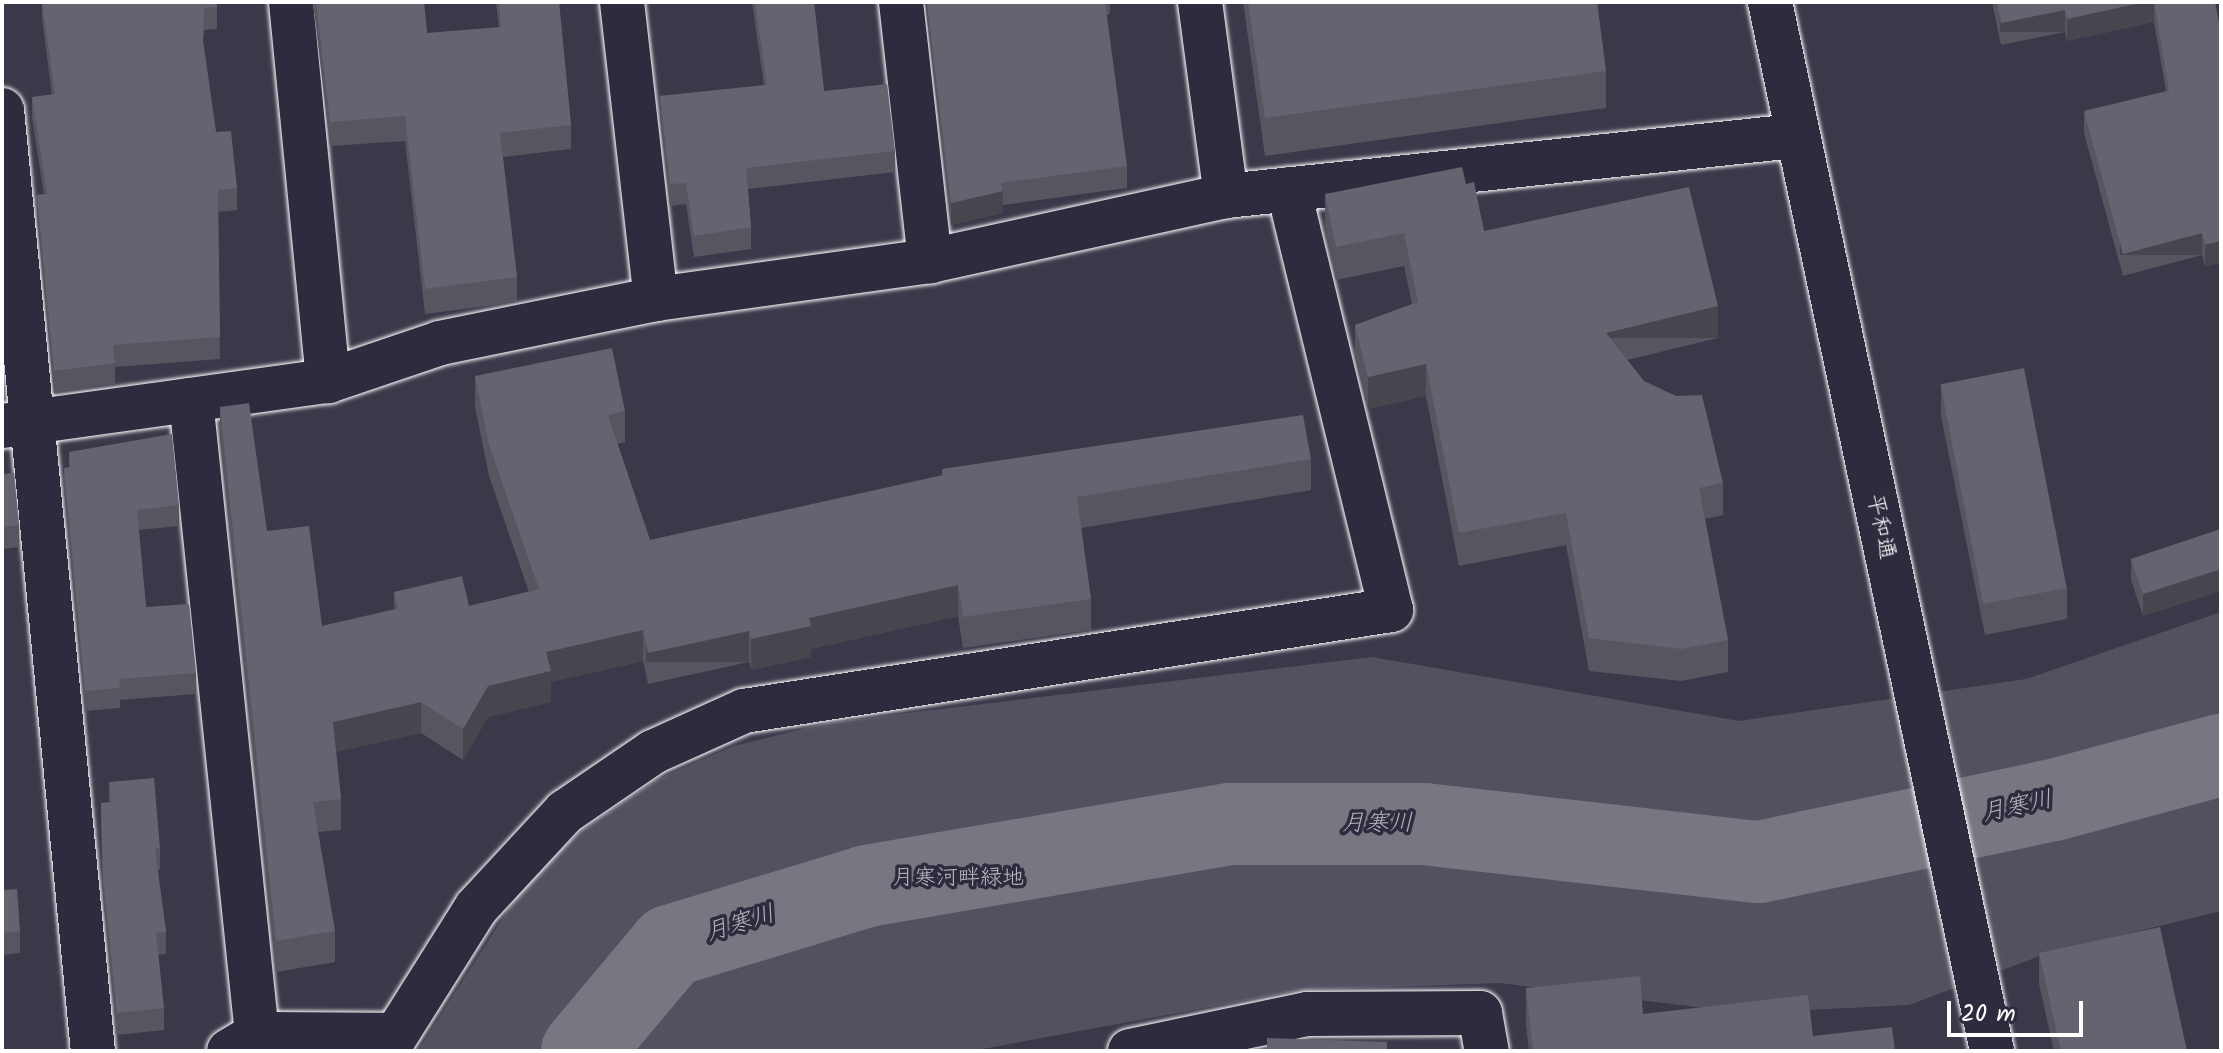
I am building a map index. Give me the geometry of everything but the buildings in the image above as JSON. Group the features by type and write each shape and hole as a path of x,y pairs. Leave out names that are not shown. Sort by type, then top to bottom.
{"street":[{"path":"291,2 328,381"},
{"path":"622,2 656,299"},
{"path":"901,2 930,261"},
{"path":"1200,2 1226,196"},
{"name":"平和通","path":"1770,2 1795,136 1992,1051"},
{"path":"2,110 19,424 93,1051"},
{"path":"19,424 328,381 440,343 656,299 930,261 1226,196 1795,136"},
{"path":"191,400 243,1043 390,1043 476,908 565,812 653,752 744,711 1391,610 1288,189"},
{"path":"1130,1051 1307,1014 1480,1013 1487,1051"}],"green space":[{"name":"月寒河畔緑地","path":"2221,612 2221,911 2045,954 1909,1005 1746,1013 1500,983 1301,990 972,1051 418,1051 526,882 584,828 656,780 734,746 827,723 1372,657 1739,721 2026,679"}],"waterway":[{"name":"月寒川","path":"582,1051 670,946 867,886 1230,824 1424,824 1759,862 2054,800 2221,755"}]}
